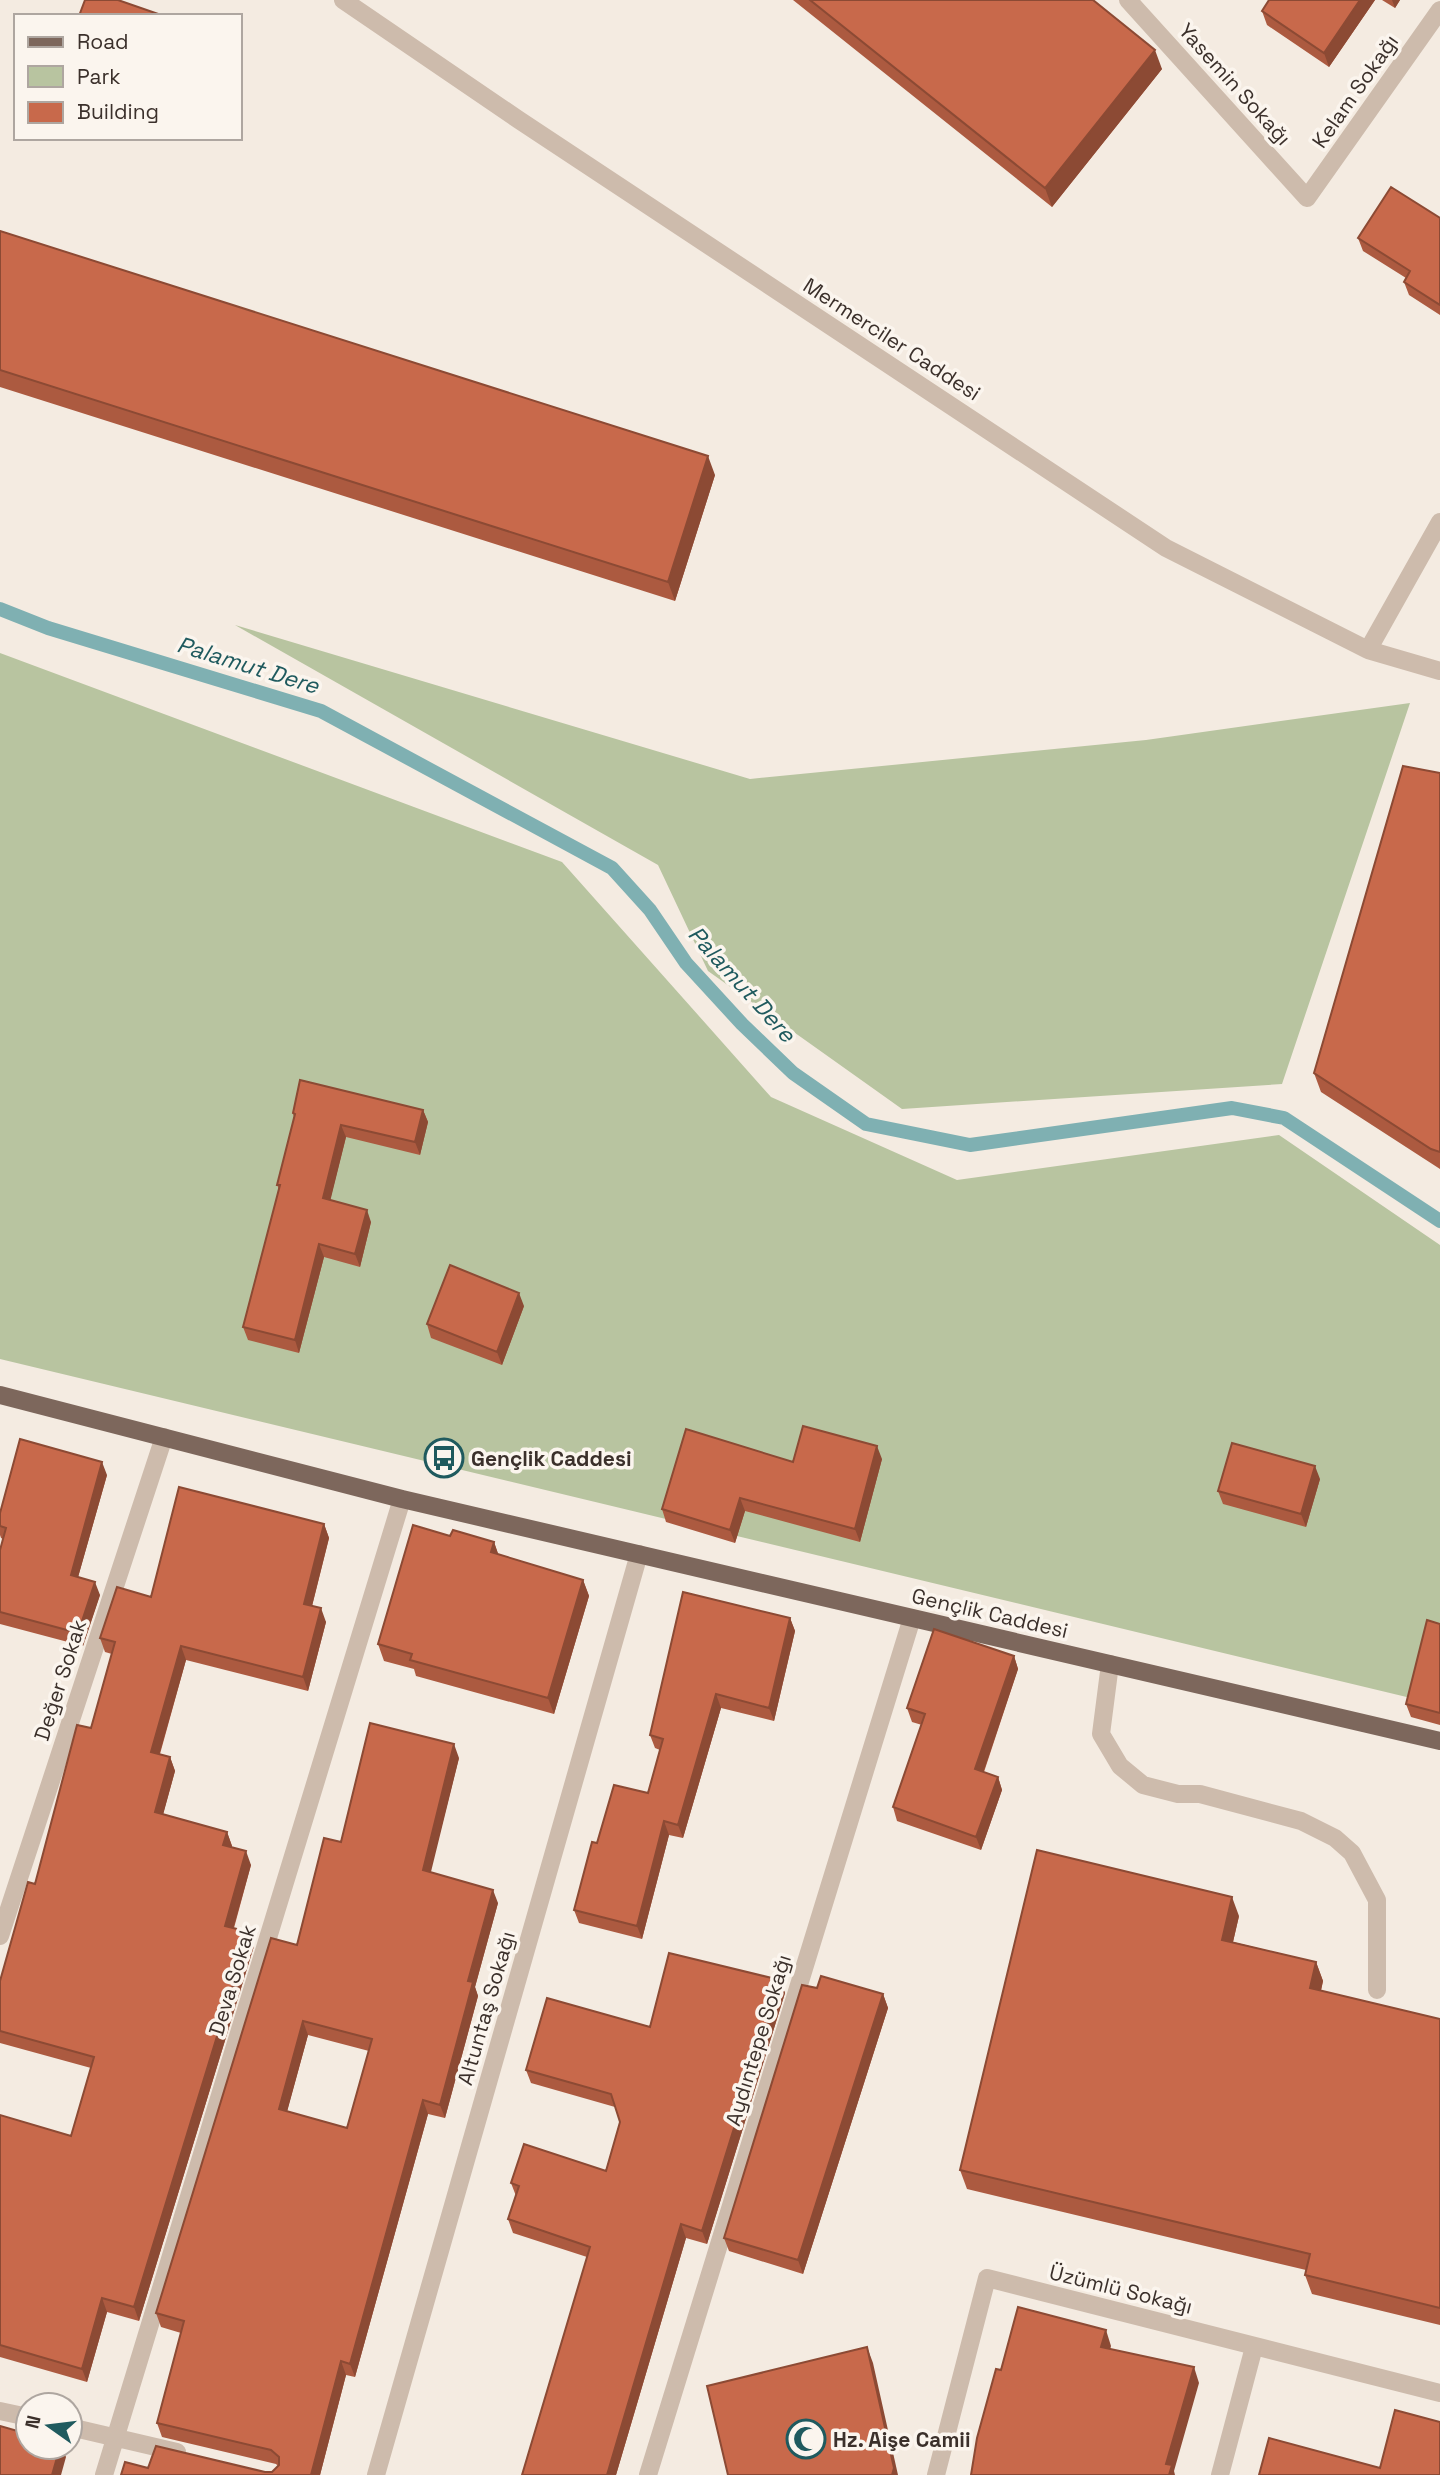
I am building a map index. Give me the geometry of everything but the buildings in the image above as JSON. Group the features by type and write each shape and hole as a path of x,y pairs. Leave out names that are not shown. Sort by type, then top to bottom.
{"main road":[{"name":"Gençlik Caddesi","path":"0,1395 402,1499 1440,1741"}],"street":[{"name":"Mermerciler Caddesi","path":"343,0 553,143 1167,548 1368,650 1440,671"},
{"name":"Yasemin Sokağı","path":"1128,0 1307,198"},
{"name":"Kelam Sokağı","path":"1307,198 1440,10"},
{"path":"1368,650 1440,522"},
{"name":"Değer Sokak","path":"0,1936 164,1437"},
{"name":"Deva Sokak","path":"104,2475 402,1499"},
{"name":"Altuntaş Sokağı","path":"376,2475 639,1554"},
{"name":"Aydıntepe Sokağı","path":"648,2475 912,1618"},
{"path":"1110,1664 1101,1734 1120,1766 1143,1785 1178,1794 1200,1794 1301,1821 1335,1838 1352,1853 1377,1900 1377,1990"},
{"name":"Üzümlü Sokağı","path":"936,2475 987,2278 1440,2393"},
{"path":"1220,2475 1254,2347"},
{"path":"84,2430 194,2456"}],"green space":[{"path":"235,625 750,779 1146,740 1410,703 1282,1084 902,1109 708,971 658,865"},
{"path":"0,653 562,862 771,1097 957,1180 1279,1135 1440,1245 1440,1705 0,1359"}],"waterway":[{"name":"Palamut Dere","path":"0,609 48,628 321,711 612,868 650,910 686,963 742,1024 793,1073 866,1124 970,1145 1232,1108 1284,1118 1440,1221"}],"place":[{"name":"Gençlik Caddesi","path":"444,1458"},
{"name":"Hz. Aişe Camii","path":"806,2439"}]}
